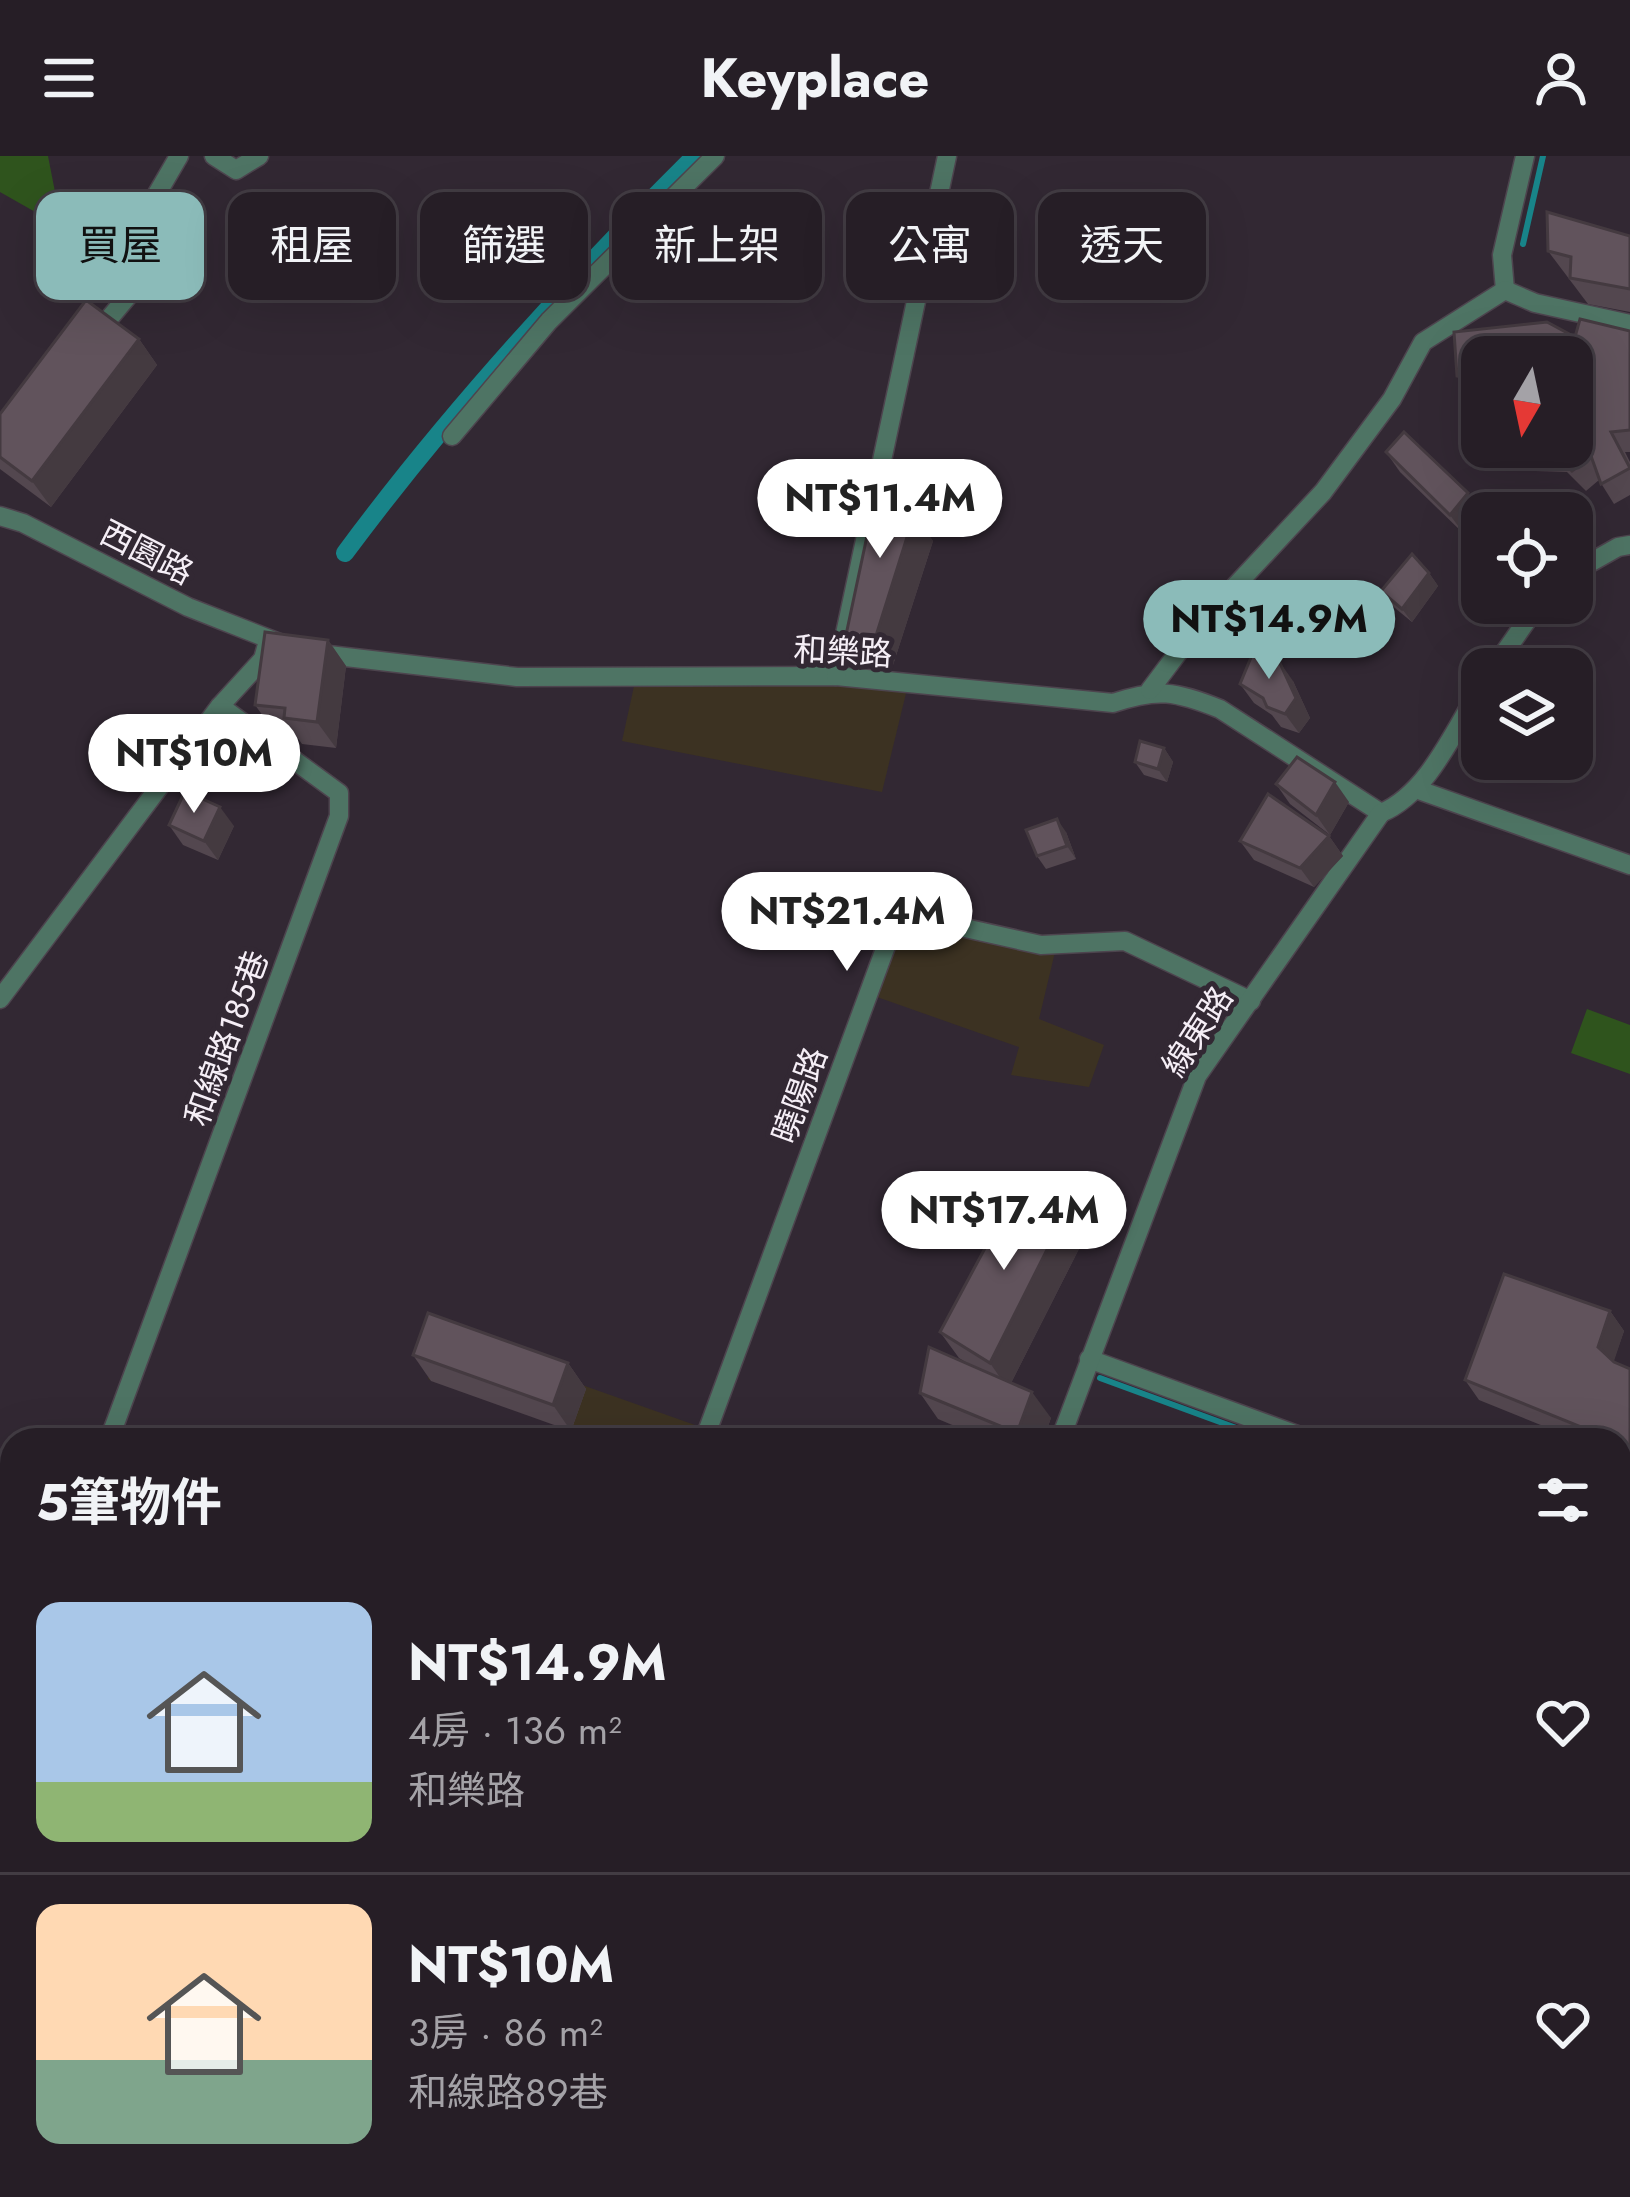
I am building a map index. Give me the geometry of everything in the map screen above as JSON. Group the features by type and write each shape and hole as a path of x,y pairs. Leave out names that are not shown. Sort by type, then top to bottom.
{"street":[{"path":"78,356 128,296 147,211 179,156"},
{"path":"214,156 236,170 259,156"},
{"path":"452,436 549,321 715,156"},
{"path":"836,676 947,156"},
{"path":"1505,290 1502,255 1525,156"},
{"path":"1505,290 1535,303 1630,324"},
{"path":"1150,691 1198,626 1322,492 1392,399 1423,342 1505,290"},
{"name":"西園路","path":"0,516 268,641"},
{"path":"1593,563 1630,545"},
{"path":"0,999 220,706 263,659 268,641"},
{"name":"和樂路","path":"268,641 310,652 517,677 836,676 1113,703 1150,691 1192,698 1220,709 1381,813"},
{"name":"和線路185巷","path":"114,1428 339,816 339,794 220,706"},
{"path":"1381,813 1401,804 1416,789 1461,719"},
{"path":"1416,789 1630,865"},
{"name":"線東路","path":"1064,1428 1197,1076 1381,813"},
{"name":"曉陽路","path":"708,1428 896,919 907,915 1041,945 1125,941 1251,1001"},
{"path":"1089,1359 1278,1428"}],"shaded area":[{"path":"636,677 909,681 882,792 622,741"},
{"path":"907,915 1055,952 1039,1019 1104,1045 1089,1087 1011,1075 1019,1047 877,997"},
{"path":"444,1336 695,1425 566,1428 428,1379"}],"green space":[{"path":"0,156 48,156 55,192 36,192 36,212 0,192"},
{"path":"1587,1009 1630,1025 1630,1074 1571,1053"}],"building":[{"path":"1547,212 1630,236 1630,289 1570,278 1571,257 1548,251"},
{"path":"86,300 139,339 32,481 0,457 0,414"},
{"path":"1580,319 1630,331 1630,430 1611,432 1630,468 1601,484 1593,462 1593,336 1575,336"},
{"path":"1547,322 1573,336 1461,336 1461,377 1457,376 1454,332"},
{"path":"1404,432 1467,492 1461,492 1461,502 1450,515 1386,452"},
{"path":"877,489 911,490 905,509 914,515 875,639 846,635"},
{"path":"1412,554 1429,573 1402,609 1381,591"},
{"path":"265,632 328,640 317,722 284,718 285,708 255,705"},
{"path":"1252,655 1274,655 1279,661 1296,698 1285,714 1267,707 1263,698 1240,684"},
{"path":"1140,741 1164,748 1158,769 1135,762"},
{"path":"1297,757 1335,782 1316,815 1276,784"},
{"path":"185,791 220,807 204,841 169,825"},
{"path":"1268,794 1329,836 1300,868 1240,841"},
{"path":"1057,819 1067,846 1037,856 1026,830"},
{"path":"1020,1183 1068,1208 990,1363 940,1332"},
{"path":"1504,1274 1610,1311 1598,1347 1630,1369 1630,1428 1583,1428 1465,1380"},
{"path":"428,1313 568,1363 553,1405 413,1355"},
{"path":"929,1347 1032,1392 1019,1428 1005,1428 920,1393"}],"waterway":[{"path":"345,553 512,348 695,156"},
{"path":"1523,244 1543,156"},
{"path":"1100,1378 1236,1428"}]}
